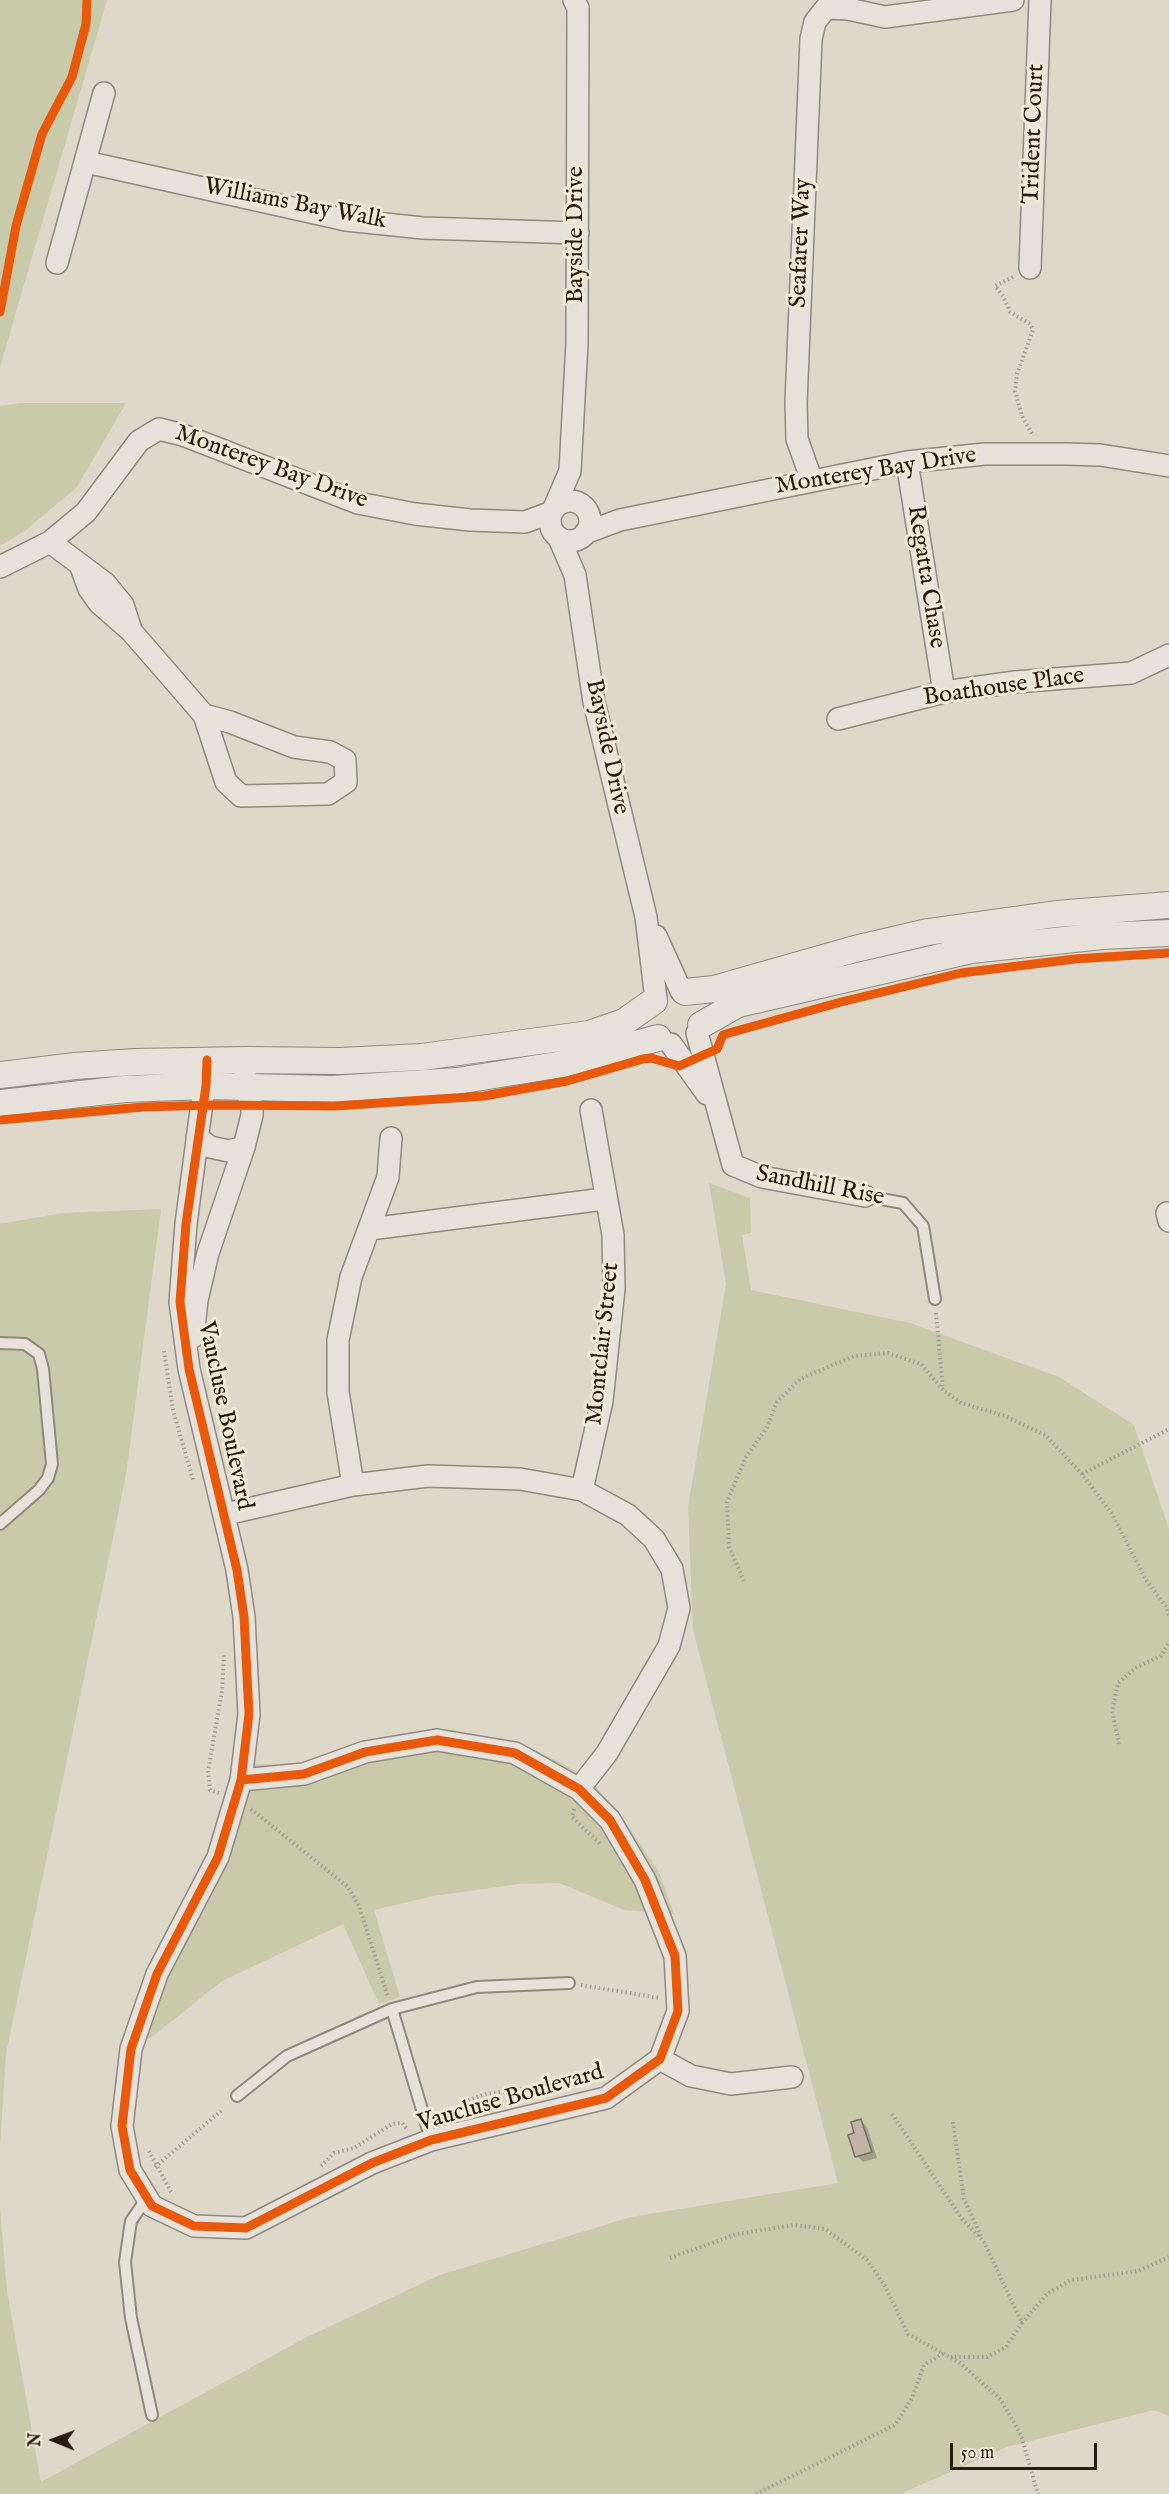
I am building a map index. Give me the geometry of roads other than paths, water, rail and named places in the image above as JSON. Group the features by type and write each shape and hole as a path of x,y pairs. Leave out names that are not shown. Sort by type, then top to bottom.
{"street":[{"name":"Bayside Drive","path":"553,510 570,471 577,343 578,8 574,0"},
{"name":"Seafarer Way","path":"812,481 797,439 796,403 811,39 815,22 824,4 885,17 1013,0"},
{"name":"Trident Court","path":"1030,268 1040,0"},
{"path":"57,263 104,93"},
{"name":"Williams Bay Walk","path":"86,162 346,220 423,228 578,233"},
{"name":"Monterey Bay Drive","path":"0,567 50,542 86,512 139,441 159,429 183,435 358,503 415,514 525,522 557,537"},
{"name":"Monterey Bay Drive","path":"584,535 620,520 907,462 986,454 1043,454 1100,455 1169,466"},
{"name":"Regatta Chase","path":"907,462 944,692"},
{"name":"Bayside Drive","path":"570,471 584,507"},
{"path":"584,507 590,521 584,535 571,541 557,537 550,524 553,510 564,501 584,507 620,520"},
{"name":"Monterey Bay Drive","path":"525,522 553,510"},
{"name":"Bayside Drive","path":"575,575 584,535"},
{"name":"Bayside Drive","path":"557,537 575,575 594,702 646,917 655,1000"},
{"path":"50,542 81,567 89,589 99,603 131,631 204,715 226,782 241,796 328,794 346,782 345,760 330,752 294,747 230,722 204,715"},
{"name":"Boathouse Place","path":"838,719 944,692 1015,682 1131,673 1169,655"},
{"path":"0,1075 75,1066 207,1060 381,1060 505,1046 606,1029 630,1019 663,993 714,989 855,949 928,932 1056,914 1169,905"},
{"name":"Bayside Drive","path":"646,917 683,992"},
{"path":"0,1103 125,1089 244,1086 332,1089 457,1081 563,1064 665,1041 686,1042 722,1011 749,1001 826,986 971,950 1102,936 1169,933"},
{"path":"683,992 692,996 701,1009 699,1029"},
{"path":"655,1000 649,1016 650,1024 665,1041"},
{"name":"Sandhill Rise","path":"699,1029 715,1104 733,1165 762,1177 865,1196"},
{"name":"Sandhill Rise","path":"665,1041 715,1104"},
{"name":"Vaucluse Boulevard","path":"207,1060 206,1086 186,1224 180,1302 189,1369 226,1514 244,1617 249,1714 239,1788 218,1857 157,1974 131,2049 123,2126 130,2170 152,2206 194,2226 246,2228 372,2163 431,2140 606,2098 660,2059"},
{"name":"Vaucluse Boulevard","path":"189,1369 197,1300 208,1253 244,1147 252,1105 244,1086 246,1060"},
{"name":"Montclair Street","path":"582,1490 603,1401 614,1289 613,1235 604,1199 591,1110"},
{"path":"197,1137 210,1147 229,1150 244,1147"},
{"path":"353,1485 338,1392 338,1340 351,1278 388,1177 391,1138"},
{"path":"370,1229 604,1199"},
{"path":"226,1514 353,1485 428,1476 520,1479 582,1490 628,1515 654,1539 672,1569 679,1608 669,1646 607,1753 577,1796"},
{"path":"239,1788 304,1774 365,1752 437,1740 515,1753 610,1820 645,1880 675,1956 668,1999 678,2011 660,2059 691,2076 731,2084 792,2077"}],"lane":[{"name":"Sandhill Rise","path":"865,1196 903,1203 923,1226 935,1299"},
{"path":"0,1343 25,1344 39,1354 43,1369 52,1464 48,1478 39,1490 0,1524"},
{"path":"237,2096 287,2056 392,2009 477,1987 568,1983"},
{"name":"Vaucluse Boulevard","path":"392,2009 431,2140"},
{"path":"147,2198 131,2221 125,2262 131,2318 152,2415"}]}
